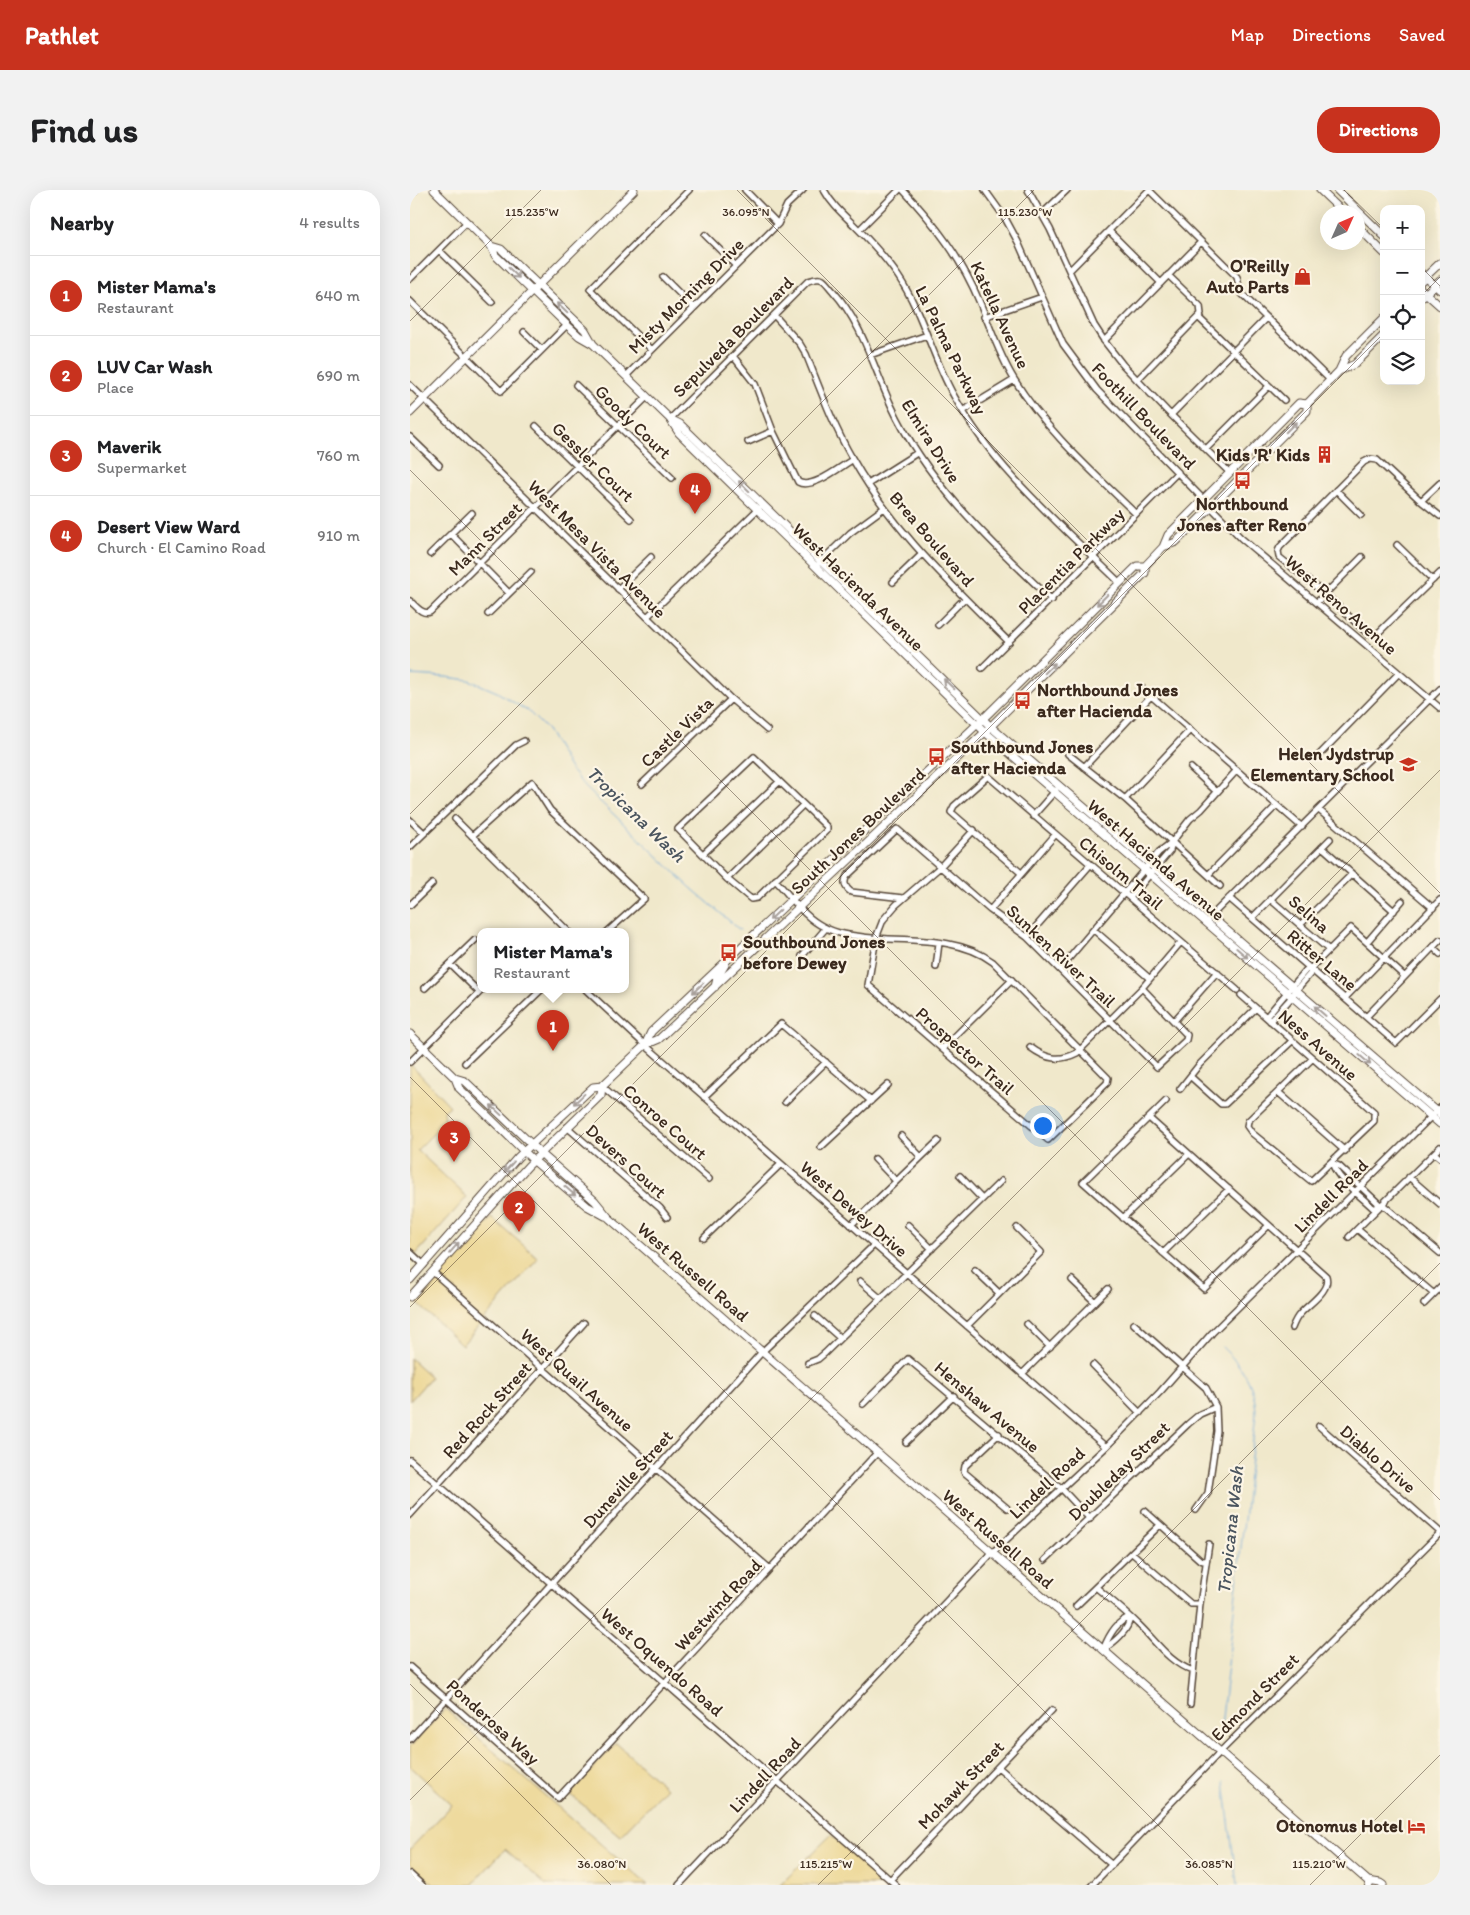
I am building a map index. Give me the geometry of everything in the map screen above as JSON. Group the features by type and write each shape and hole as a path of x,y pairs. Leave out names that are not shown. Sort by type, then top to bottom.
{"main road":[{"name":"West Hacienda Avenue","path":"434,190 491,246 495,255 567,325 579,336 593,344 648,397 670,419 679,433 706,455 760,507 818,564 848,599 977,724 988,729 1292,992 1437,1112 1440,1124"},
{"path":"410,413 634,190"},
{"path":"1320,190 1336,205"},
{"path":"1337,190 1380,232"},
{"path":"1365,234 1381,250"},
{"name":"West Hacienda Avenue","path":"491,246 501,249 585,330 593,344"},
{"path":"1425,275 1440,263"},
{"path":"1425,278 1438,285"},
{"path":"1425,293 1438,285"},
{"path":"1424,295 1440,306"},
{"name":"South Jones Boulevard","path":"645,1045 651,1032 984,718 1137,566 1144,566 1163,548 1176,542 1307,411 1307,404 1339,371 1346,356 1380,322"},
{"name":"South Jones Boulevard","path":"1339,371 1355,364 1380,339"},
{"name":"South Jones Boulevard","path":"1163,548 1168,535 1299,403 1307,404"},
{"name":"West Hacienda Avenue","path":"818,564 854,593 984,718 988,729"},
{"name":"South Jones Boulevard","path":"410,1280 531,1144 593,1087 602,1086 645,1045 659,1039 799,908 988,729 1091,628 1144,574 1144,566"},
{"path":"848,599 854,593"},
{"path":"1083,620 1091,628"},
{"path":"923,671 929,665"},
{"path":"715,987 717,978 729,958"},
{"name":"West Russell Road","path":"410,1034 455,1078 459,1088 533,1160 587,1206 609,1218"},
{"name":"West Russell Road","path":"455,1078 465,1081 531,1144 595,1201 609,1218 1369,1883 1380,1882 1383,1885"},
{"name":"South Jones Boulevard","path":"410,1297 533,1160 601,1095 602,1086"}],"street":[{"path":"410,195 414,190"},
{"path":"652,350 590,289 689,190"},
{"path":"745,190 778,224"},
{"name":"Misty Morning Drive","path":"626,376 778,224 787,205 803,190"},
{"name":"La Palma Parkway","path":"824,190 835,206 881,253 899,276 918,312 945,379 963,411 1001,463 1120,583"},
{"path":"859,230 899,190"},
{"name":"Katella Avenue","path":"904,190 929,217 963,267 1003,360 1035,411 1056,435 1136,514"},
{"name":"Foothill Boulevard","path":"985,190 1005,218 1018,242 1063,344 1084,374 1097,390 1204,498"},
{"path":"1028,190 1070,270 1094,325 1104,340 1137,380 1230,473"},
{"path":"1042,214 1067,190"},
{"path":"1070,270 1149,190 1237,277 1240,292 1330,380"},
{"path":"410,279 467,222"},
{"path":"1109,231 1161,283"},
{"path":"705,235 736,266"},
{"path":"1104,340 1201,242"},
{"path":"440,250 492,302"},
{"path":"1137,380 1201,314 1200,306 1168,275"},
{"path":"663,277 694,308"},
{"name":"Sepulveda Boulevard","path":"670,419 808,281 817,279"},
{"name":"Elmira Drive","path":"817,279 823,280 841,300 855,321 896,416 917,453 952,500 971,521 1052,600"},
{"path":"984,317 1042,297"},
{"path":"410,301 501,390 567,325"},
{"name":"Brea Boulevard","path":"774,315 800,344 806,354 827,408 852,460 884,508 922,554 1009,642"},
{"path":"1198,318 1284,400"},
{"path":"1171,415 1266,318"},
{"path":"524,332 542,350"},
{"path":"870,355 927,335"},
{"path":"733,356 755,384 773,431 795,478 803,485 813,484 852,460"},
{"path":"963,411 1014,380"},
{"name":"West Mesa Vista Avenue","path":"410,385 731,699 767,730"},
{"name":"Goody Court","path":"576,385 672,478"},
{"path":"1206,449 1269,386"},
{"name":"Mann Street","path":"410,601 426,613 433,609 648,397"},
{"name":"Gessler Court","path":"536,426 631,519"},
{"path":"748,442 773,431"},
{"path":"410,437 438,465"},
{"path":"868,484 917,453"},
{"path":"1439,515 1377,460 1370,459 1364,462 1278,551 1279,557 1325,594 1368,634 1376,635 1440,573"},
{"name":"Placentia Parkway","path":"982,668 1178,472"},
{"path":"1421,501 1440,483"},
{"path":"1336,490 1361,515"},
{"name":"West Reno Avenue","path":"1204,498 1241,538 1440,708"},
{"path":"647,617 760,507"},
{"path":"818,564 850,533 884,508"},
{"path":"430,554 472,513"},
{"path":"451,534 509,592"},
{"path":"1397,545 1433,580"},
{"path":"893,582 922,554"},
{"path":"618,589 650,557"},
{"path":"1317,602 1362,557"},
{"path":"488,614 531,572"},
{"path":"938,625 965,598"},
{"path":"1319,755 1399,673"},
{"path":"1142,688 1302,827"},
{"path":"1208,919 1440,690"},
{"path":"1084,766 1151,696"},
{"name":"Castle Vista","path":"642,784 731,699"},
{"path":"1126,799 1190,730"},
{"path":"410,847 509,751 524,741"},
{"path":"1068,754 1126,799 1220,886"},
{"path":"754,757 779,782 827,827 826,832 757,898 751,899 727,879 679,831 679,828 754,757"},
{"path":"1190,768 1217,792"},
{"path":"1060,970 1125,894 1170,851 1172,842 1190,819 1201,810 1237,770"},
{"name":"Chisolm Trail","path":"974,830 951,812 954,806 988,776 1239,992"},
{"path":"472,836 532,782 550,810 644,899 611,928"},
{"path":"703,854 779,782"},
{"path":"1033,816 1057,789"},
{"path":"1208,875 1277,804"},
{"path":"727,879 803,805"},
{"path":"1319,810 1433,908"},
{"path":"410,820 424,833"},
{"path":"455,820 565,928"},
{"name":"Sunken River Trail","path":"903,898 851,892 846,887 846,879 897,830 990,910 1027,937 1157,1067 1186,1038 1186,1032 1174,1021"},
{"path":"876,938 883,920 903,898 940,867 974,830 1021,873"},
{"path":"990,910 1055,835"},
{"path":"1252,918 1330,839"},
{"path":"1322,847 1394,911"},
{"path":"1027,937 1090,864"},
{"path":"1130,898 1150,869"},
{"path":"1300,925 1352,874"},
{"path":"775,880 799,908 826,928 850,936 963,946 981,953 1012,980 1080,1050"},
{"path":"410,905 432,884"},
{"name":"Ritter Lane","path":"1229,898 1396,1043 1440,999"},
{"name":"Selina","path":"1270,899 1329,950"},
{"path":"1345,998 1440,900"},
{"path":"1367,942 1402,901"},
{"path":"802,956 826,928"},
{"path":"1268,1019 1310,974 1311,968 1351,928 1404,976"},
{"path":"1094,930 1150,978"},
{"name":"Prospector Trail","path":"876,938 868,985 1048,1140 1108,1081 1108,1078 1080,1050"},
{"path":"425,988 474,940"},
{"path":"1367,1016 1440,940"},
{"path":"1030,1047 1040,1054 1053,1059 1067,1058 1080,1050 1142,988 1181,942"},
{"path":"936,967 939,943"},
{"path":"1433,947 1440,954"},
{"path":"450,964 477,988"},
{"path":"1142,988 1174,1021 1216,972"},
{"path":"942,1049 1012,980"},
{"name":"Ness Avenue","path":"1239,992 1374,1112 1374,1122 1345,1151"},
{"path":"410,1062 478,993"},
{"path":"465,1063 538,993"},
{"name":"West Dewey Drive","path":"589,993 704,1097 1106,1447"},
{"path":"1180,1089 1199,1065 1256,1008"},
{"path":"704,1097 781,1024 871,1101"},
{"path":"1191,1077 1221,1104 1225,1104 1292,1041"},
{"path":"1278,1092 1345,1151 1311,1182 1252,1133 1247,1126 1248,1121 1312,1058"},
{"path":"785,1102 826,1062"},
{"path":"821,1147 888,1085"},
{"name":"Conroe Court","path":"602,1086 709,1179"},
{"path":"1166,1101 1083,1182 1204,1288 1269,1225"},
{"name":"Lindell Road","path":"679,1885 992,1553 1106,1447 1160,1392 1222,1323 1437,1112"},
{"path":"1149,1118 1326,1276 1327,1281 1324,1290 1298,1315 1292,1328"},
{"name":"Devers Court","path":"567,1127 660,1208 666,1217"},
{"path":"901,1136 922,1157"},
{"path":"851,1224 938,1141"},
{"path":"1348,1237 1440,1147"},
{"path":"1434,1153 1440,1158"},
{"path":"1123,1218 1189,1154"},
{"path":"875,1159 896,1181"},
{"path":"1332,1163 1339,1166 1380,1206 1440,1253"},
{"path":"1332,1163 1335,1172 1373,1208 1380,1206"},
{"path":"704,1238 781,1164"},
{"path":"960,1176 982,1199"},
{"path":"1409,1177 1440,1204"},
{"path":"808,1364 818,1359 1001,1181"},
{"path":"1163,1254 1229,1189"},
{"path":"908,1225 932,1249"},
{"path":"967,1326 1041,1252 1017,1228"},
{"path":"1357,1229 1434,1294"},
{"name":"Duneville Street","path":"410,1739 762,1352 874,1245"},
{"path":"410,1252 424,1265"},
{"path":"975,1270 999,1293"},
{"name":"West Quail Avenue","path":"433,1272 770,1568"},
{"path":"1072,1280 1095,1302"},
{"path":"860,1281 881,1299"},
{"path":"1424,1304 1440,1288"},
{"path":"1022,1374 1108,1289"},
{"path":"815,1316 840,1338"},
{"name":"Red Rock Street","path":"410,1515 584,1323"},
{"path":"1028,1324 1050,1347"},
{"path":"1134,1324 1206,1388 1216,1407 1217,1431 1208,1493 1196,1510"},
{"name":"Henshaw Avenue","path":"863,1404 908,1359 1061,1488 1090,1519"},
{"path":"1093,1365 1140,1413"},
{"path":"906,1442 954,1396"},
{"name":"Doubleday Street","path":"1045,1560 1188,1424 1200,1414 1216,1407"},
{"name":"Diablo Drive","path":"1320,1426 1440,1532"},
{"path":"999,1434 965,1466 964,1472 1007,1508"},
{"name":"Westwind Road","path":"558,1798 877,1453"},
{"name":"West Oquendo Road","path":"410,1460 896,1885"},
{"path":"1145,1511 1200,1560 1206,1562"},
{"path":"1076,1606 1160,1526"},
{"name":"Edmond Street","path":"1092,1885 1220,1752 1440,1532"},
{"path":"1190,1704 1200,1604 1209,1544"},
{"path":"1132,1553 1191,1604 1200,1604"},
{"path":"1097,1588 1139,1624 1151,1640 1182,1667 1193,1671"},
{"path":"1102,1650 1109,1636 1124,1619 1130,1617"},
{"name":"Ponderosa Way","path":"410,1667 558,1798"},
{"name":"Mohawk Street","path":"890,1880 1052,1710"},
{"path":"998,1767 1112,1865"},
{"path":"410,1874 422,1885"}],"sand":[{"path":"410,1064 450,1106 444,1111 445,1122 417,1150 467,1197 410,1261"},
{"path":"492,1218 538,1258 462,1345 414,1300"},
{"path":"410,1358 431,1377 410,1401"},
{"path":"445,1709 648,1885 546,1885 505,1849 472,1885 434,1885 410,1865 410,1849 452,1805 410,1766 410,1747"},
{"path":"616,1743 666,1788 620,1836 570,1794"},
{"path":"831,1835 887,1885 780,1885"}],"waterway":[{"name":"Tropicana Wash","path":"410,675 469,680 497,692 529,712 547,730 570,769 586,788 690,887 740,930"},
{"name":"Tropicana Wash","path":"1221,1727 1256,1413 1253,1394 1246,1377 1236,1361 1222,1347"},
{"name":"Tropicana Wash","path":"1224,1782 1237,1885"}],"place":[{"name":"O'Reilly Auto Parts","path":"1303,276"},
{"name":"Kids 'R' Kids","path":"1324,455"},
{"name":"Northbound Jones after Reno","path":"1242,481"},
{"name":"Desert View Ward","path":"695,514"},
{"name":"Northbound Jones after Hacienda","path":"1023,700"},
{"name":"Southbound Jones after Hacienda","path":"937,757"},
{"name":"Helen Jydstrup Elementary School","path":"1408,764"},
{"name":"Southbound Jones before Dewey","path":"729,952"},
{"name":"Mister Mama's","path":"553,1051"},
{"name":"Maverik","path":"454,1162"},
{"name":"LUV Car Wash","path":"519,1232"},
{"name":"Otonomus Hotel","path":"1417,1826"}]}
